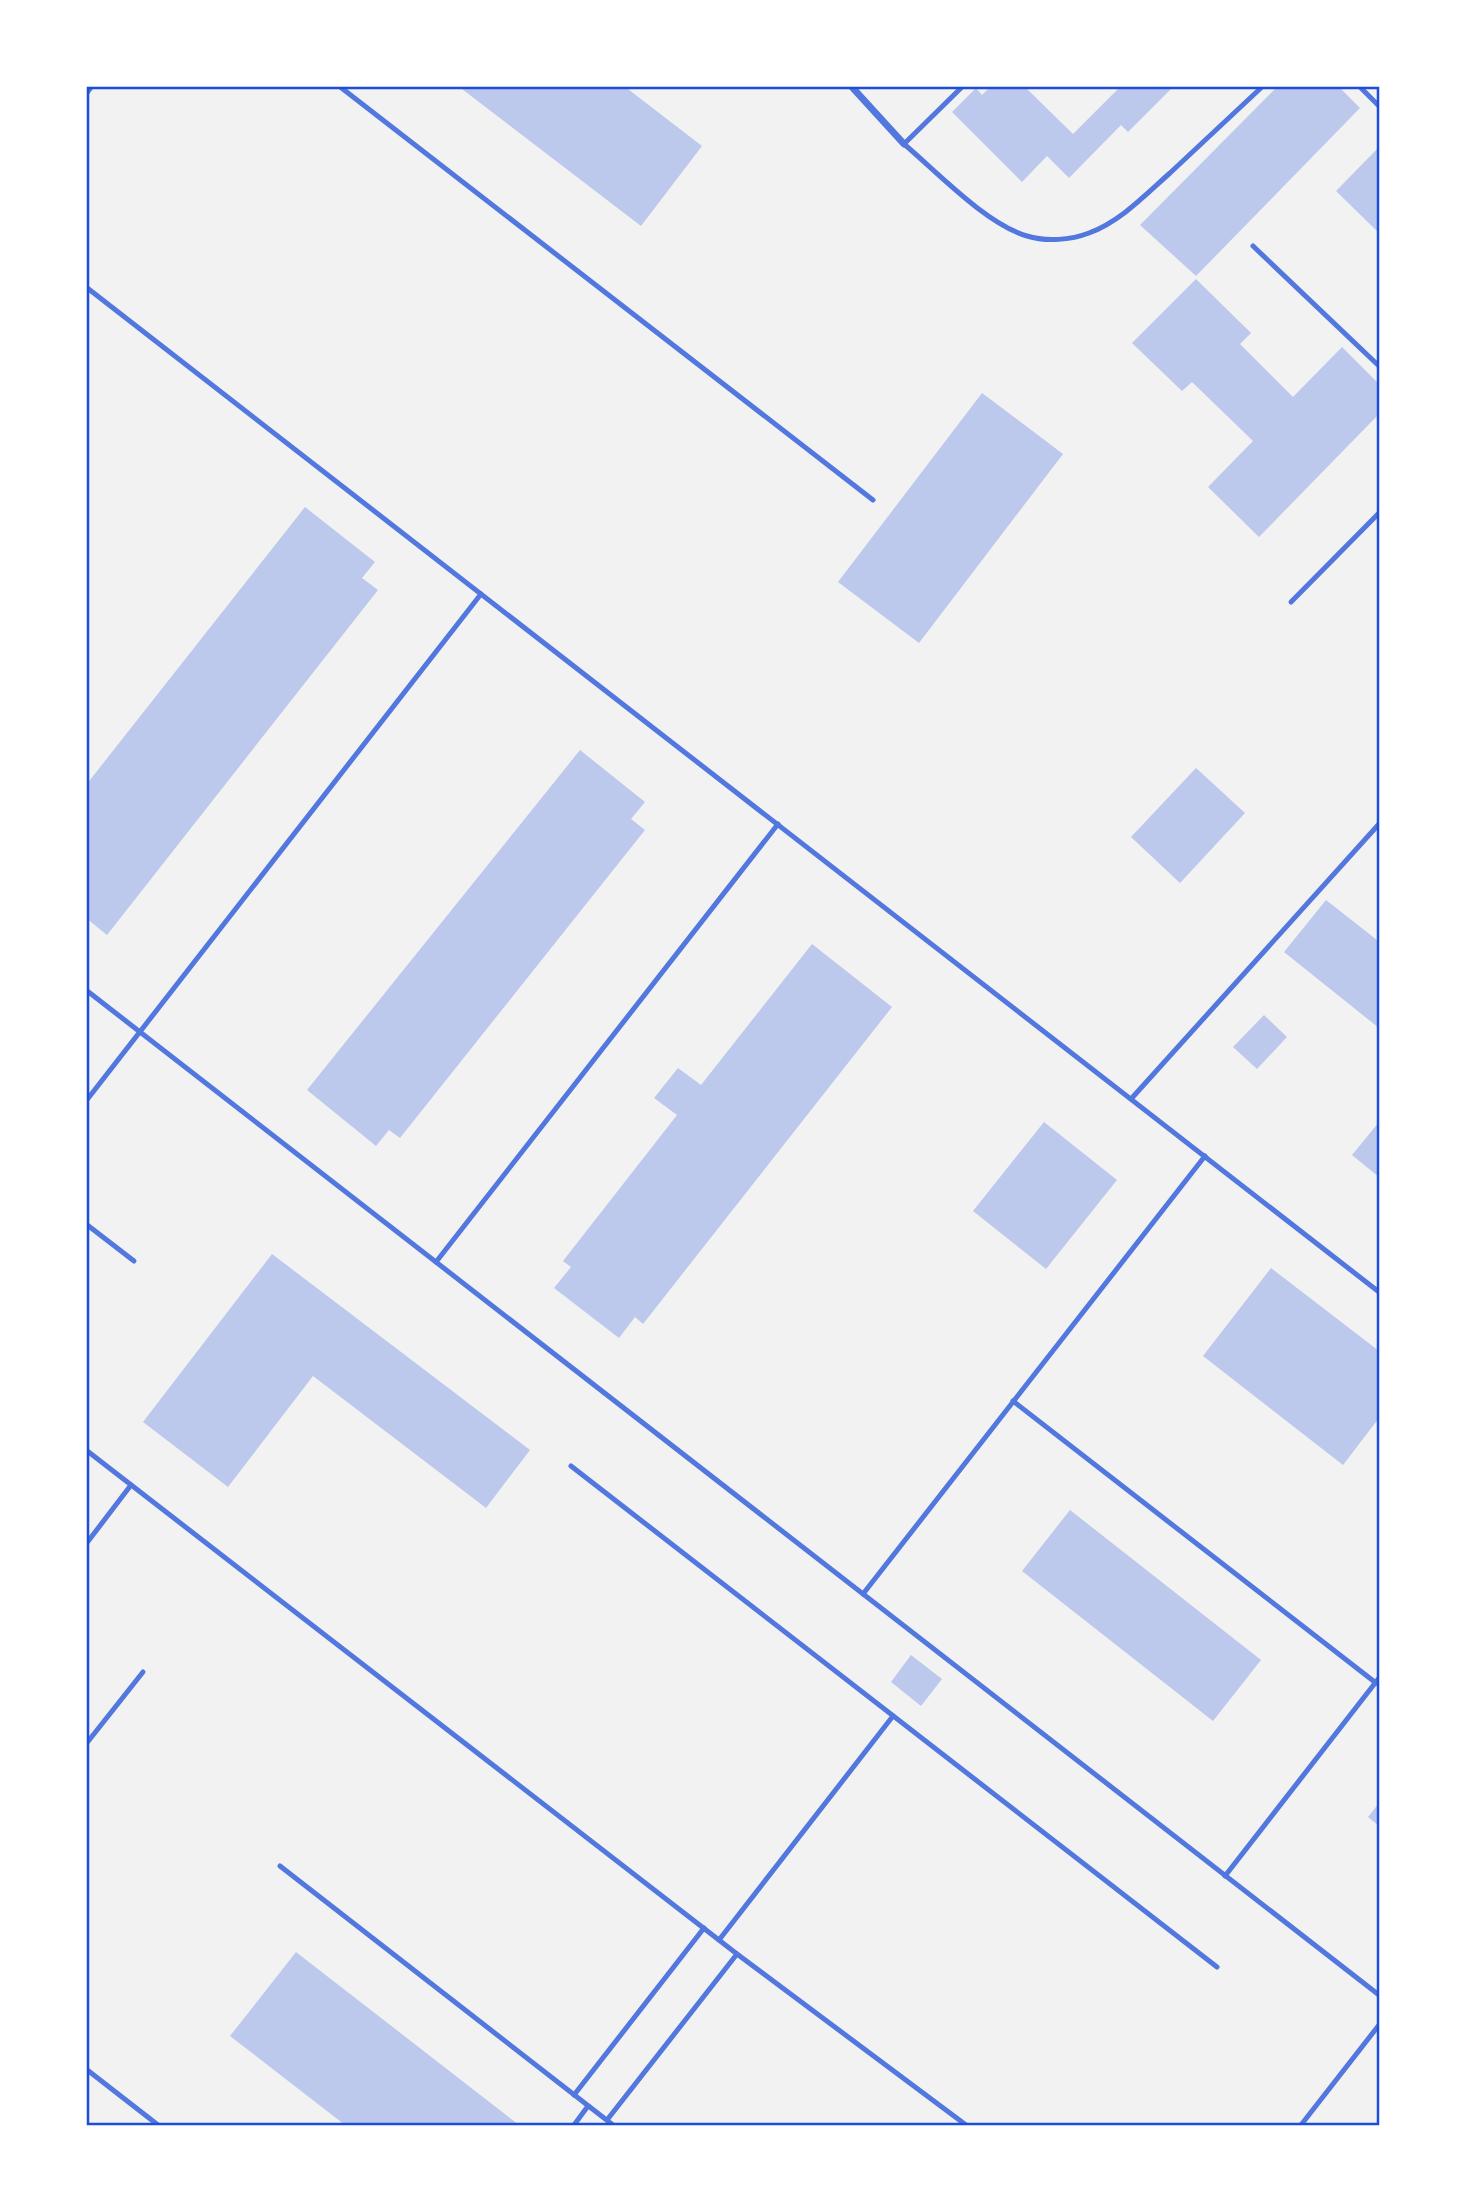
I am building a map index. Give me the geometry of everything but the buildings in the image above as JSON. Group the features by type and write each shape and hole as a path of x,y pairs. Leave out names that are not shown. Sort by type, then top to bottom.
{"street":[{"path":"851,86 904,144"}],"lane":[{"path":"86,94 92,86"},
{"path":"340,86 873,500"},
{"path":"963,86 904,144 980,209 1010,229 1028,237 1068,239 1090,233 1128,211 1263,86"},
{"path":"1359,86 1379,106"},
{"path":"1253,246 1379,366"},
{"path":"86,287 1379,1292"},
{"path":"1291,601 1379,513"},
{"path":"86,1101 481,594"},
{"path":"436,1262 778,824"},
{"path":"1131,1099 1379,824"},
{"path":"86,990 1379,1995"},
{"path":"863,1594 1205,1156"},
{"path":"86,1224 134,1262"},
{"path":"1013,1401 1378,1680 1225,1876"},
{"path":"86,1450 737,1954 966,2125"},
{"path":"571,1465 1217,1967"},
{"path":"86,1544 131,1485"},
{"path":"86,1744 143,1672"},
{"path":"719,1940 893,1716"},
{"path":"280,1866 613,2125"},
{"path":"574,2095 704,1928"},
{"path":"607,2120 737,1954"},
{"path":"1301,2125 1379,2025"},
{"path":"86,2069 158,2125"},
{"path":"574,2125 588,2106"}]}
